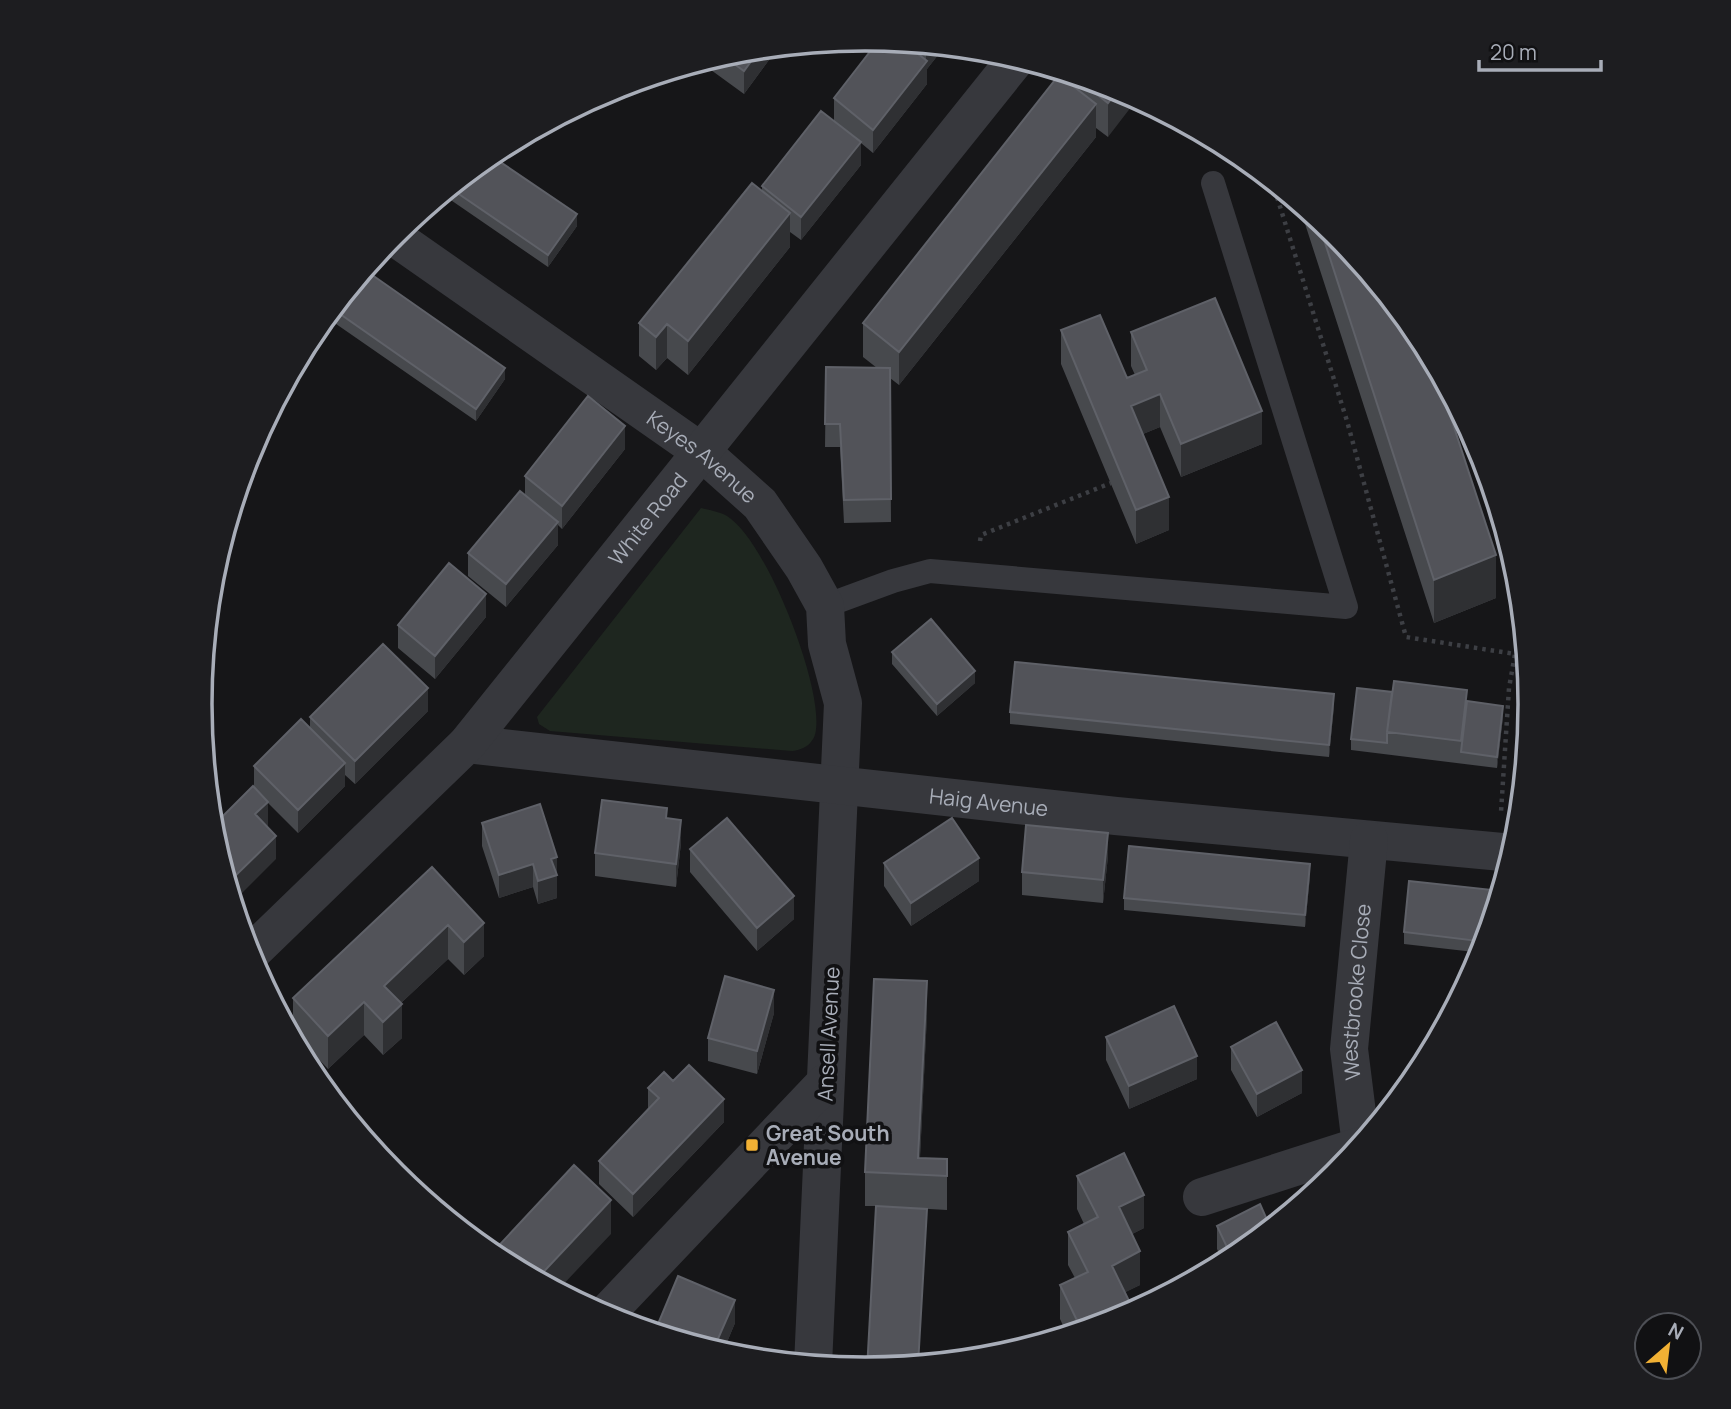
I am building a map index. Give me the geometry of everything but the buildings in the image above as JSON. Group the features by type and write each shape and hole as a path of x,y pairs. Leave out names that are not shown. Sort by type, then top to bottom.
{"street":[{"name":"White Road","path":"259,947 467,744 608,566 704,453 1010,67"},
{"name":"Keyes Avenue","path":"402,243 704,453 760,505 804,568 825,606 827,644 843,703 841,786"},
{"name":"Haig Avenue","path":"467,744 841,786 1502,852"},
{"name":"Ansell Avenue","path":"813,1356 841,786"},
{"name":"Westbrooke Close","path":"1359,1133 1349,1049 1368,839"},
{"path":"613,1307 825,1083"},
{"path":"1202,1198 1342,1152"}],"lane":[{"path":"825,606 893,580 930,571 1346,607 1213,183"}],"path":[{"path":"1277,197 1347,421 1406,637 1515,654 1509,688 1506,835"},
{"path":"974,576 981,535 1111,483"}],"shaded area":[{"path":"701,508 727,516 742,530 774,582 801,648 810,680 816,729 811,742 792,751 550,731 539,724 537,717"}],"place":[{"name":"Great South Avenue","path":"752,1145"}]}
